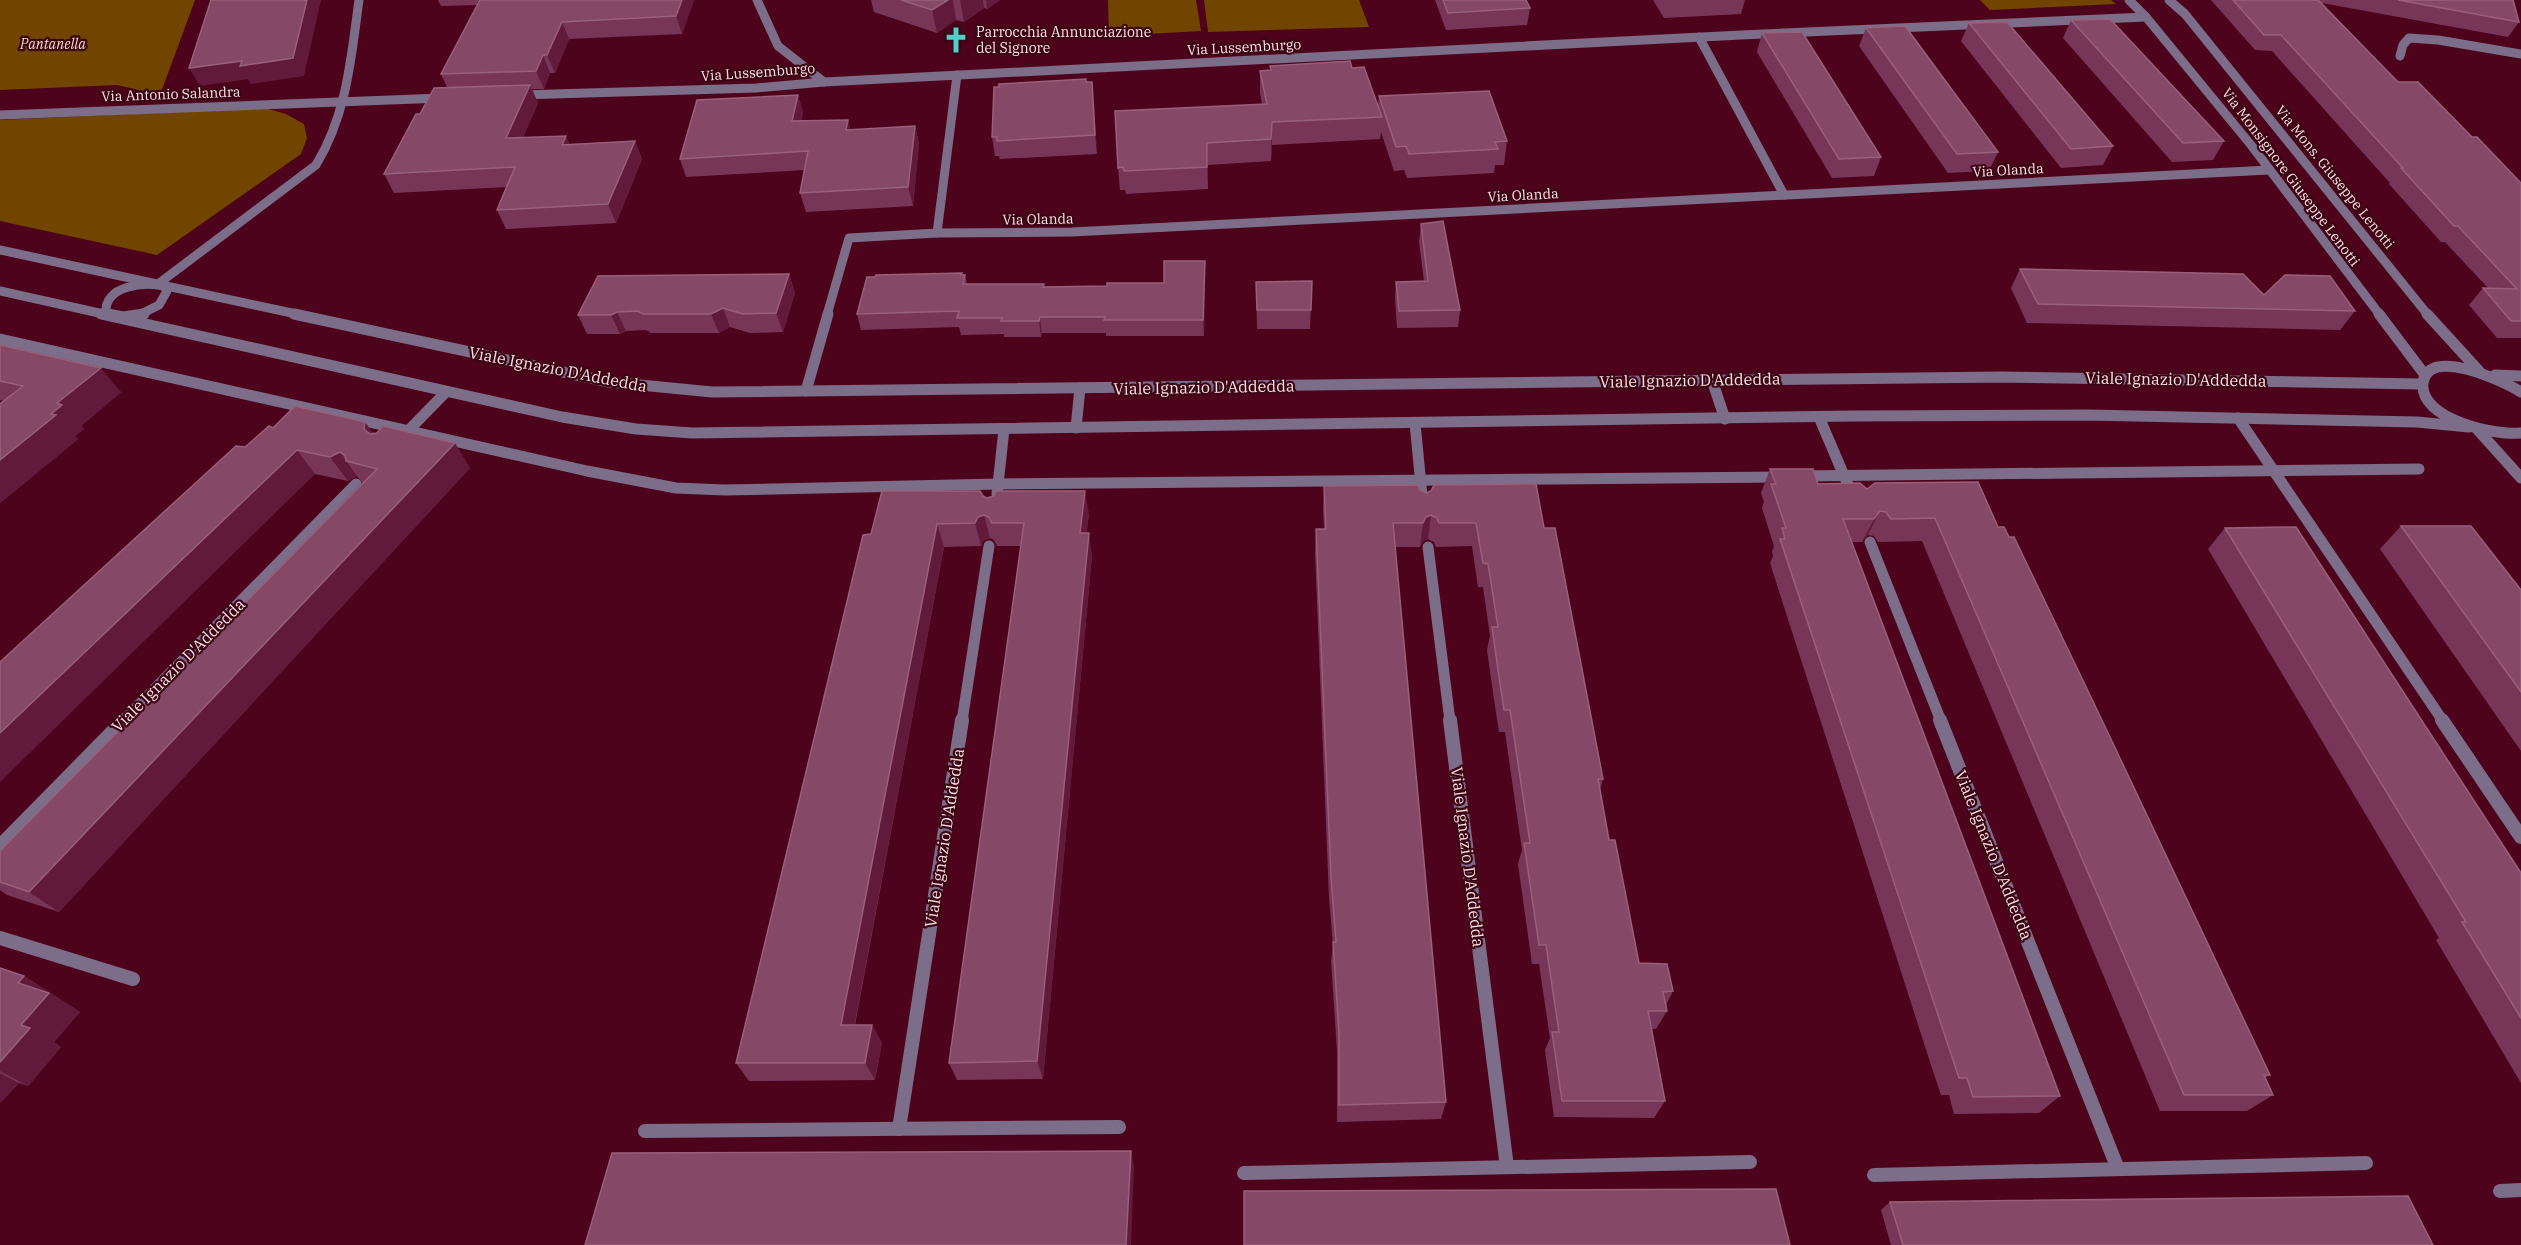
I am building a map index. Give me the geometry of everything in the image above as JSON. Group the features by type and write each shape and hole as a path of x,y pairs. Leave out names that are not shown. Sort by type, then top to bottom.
{"street":[{"path":"158,284 167,291 158,306 137,315 116,317 105,310 111,297 134,285 158,284 316,165 328,148 344,101 359,0"},
{"path":"757,0 778,46 824,82"},
{"name":"Via Monsignore Giuseppe Lenotti","path":"2129,0 2146,17 2269,170 2424,380 2426,395 2435,407 2473,428"},
{"name":"Via Mons. Giuseppe Lenotti","path":"2169,0 2184,14 2273,122 2444,335 2479,371"},
{"name":"Via Lussemburgo","path":"508,96 756,88 824,82 1699,37 2146,17"},
{"path":"1699,37 1784,195"},
{"path":"2400,56 2403,45 2409,38 2438,40 2521,54"},
{"path":"938,233 957,75"},
{"path":"344,101 450,98"},
{"name":"Via Antonio Salandra","path":"0,115 344,101"},
{"name":"Via Olanda","path":"806,391 849,238 938,233 1072,232 2269,170"},
{"name":"Viale Ignazio D'Addedda","path":"0,250 609,382 712,392 2061,377 2424,380 2434,369 2446,367 2492,375"},
{"path":"0,291 562,417 636,429 692,433 2088,415 2417,422 2509,434 2521,433"},
{"path":"0,339 587,471 676,488 725,490 998,484 1420,482 2419,469"},
{"path":"2492,375 2521,376"},
{"path":"2492,375 2521,392"},
{"path":"1712,380 1725,419"},
{"path":"1076,428 1080,388"},
{"path":"395,444 446,392"},
{"path":"1819,417 1856,506"},
{"path":"2238,418 2521,837"},
{"path":"1415,423 1423,509"},
{"path":"2473,428 2521,478"},
{"path":"995,504 1004,429"},
{"name":"Viale Ignazio D'Addedda","path":"0,846 356,484"},
{"name":"Viale Ignazio D'Addedda","path":"1870,542 2118,1169"},
{"name":"Viale Ignazio D'Addedda","path":"899,1129 989,546"},
{"name":"Viale Ignazio D'Addedda","path":"1428,547 1508,1167"},
{"path":"0,938 133,979"},
{"path":"645,1131 1119,1127"},
{"path":"1244,1173 1750,1162"},
{"path":"1875,1175 2366,1162"},
{"path":"2500,1191 2521,1190"}],"green space":[{"name":"Pantanella","path":"0,0 195,0 160,95 117,85 0,90"},
{"path":"1108,0 1196,0 1201,31 1109,36"},
{"path":"1204,0 1359,0 1369,27 1208,32"},
{"path":"1980,0 2111,0 2116,4 1990,10"},
{"path":"265,108 286,114 304,124 307,138 301,154 157,255 0,221 0,120"}],"building":[{"path":"211,0 307,0 293,58 240,66 242,61 189,68"},
{"path":"480,0 682,0 676,16 562,22 547,55 543,55 536,71 441,74"},
{"path":"901,0 948,0 932,10"},
{"path":"1443,0 1526,0 1530,8 1448,13"},
{"path":"2233,0 2318,0 2398,82 2418,82 2472,137 2477,137 2521,183 2521,321 2511,321 2483,288 2517,289 2458,226 2454,226 2281,35 2264,35"},
{"path":"2398,0 2513,0 2519,22"},
{"path":"2110,19 2224,141 2183,143 2071,20"},
{"path":"2007,22 2113,146 2071,149 1969,23"},
{"path":"1905,26 1998,152 1957,154 1866,28"},
{"path":"1802,32 1881,157 1839,159 1762,33"},
{"path":"1350,61 1352,68 1364,67 1382,117 1272,122 1271,139 1207,143 1207,167 1124,171 1123,167 1118,168 1115,111 1267,104 1260,71 1271,70 1270,66"},
{"path":"1086,79 1086,82 1092,82 1095,135 997,141 997,137 992,137 994,87 999,87 999,84"},
{"path":"530,85 506,138 566,136 562,145 635,141 608,204 497,210 515,167 384,174 416,114 420,114 434,88"},
{"path":"1489,91 1507,141 1495,142 1498,149 1409,154 1406,146 1396,147 1379,96"},
{"path":"798,95 792,121 848,120 846,130 915,126 908,187 800,193 808,151 680,159 697,100"},
{"path":"1443,221 1460,310 1399,311 1396,282 1428,281 1421,224"},
{"path":"1164,261 1205,261 1203,320 1104,320 1105,317 1040,317 1039,321 1001,321 1002,318 957,318 959,311 857,314 867,277 876,275 962,273 961,275 965,275 963,284 1044,284 1043,287 1107,286 1107,283 1164,283"},
{"path":"2020,269 2243,274 2264,295 2285,275 2330,276 2355,311 2038,304"},
{"path":"789,274 776,313 743,314 723,308 711,314 643,314 638,311 617,312 611,315 578,315 598,276"},
{"path":"1312,281 1311,310 1257,310 1256,282"},
{"path":"0,345 101,368 57,403 62,405 51,414 56,415 0,460 0,404 23,386 0,381"},
{"path":"295,406 365,422 364,429 370,434 377,433 383,426 455,443 29,892 0,882 0,851 377,469 346,461 345,455 340,452 330,457 297,450 0,733 0,662 236,446 245,447 269,426 273,428"},
{"path":"1770,469 1813,469 1818,484 1860,483 1867,489 1875,483 1978,482 1998,527 2004,527 2009,537 2014,537 2270,1075 2264,1075 2273,1095 2184,1095 1935,518 1891,519 1886,512 1880,511 1874,519 1843,519 2060,1096 1973,1097 1967,1078 1959,1078 1780,539 1785,539 1782,528 1786,528 1771,484 1776,484"},
{"path":"1536,484 1544,528 1555,528 1603,779 1598,779 1609,840 1615,840 1639,963 1667,964 1673,991 1663,992 1667,1011 1648,1011 1665,1101 1562,1101 1552,1032 1559,1032 1546,945 1539,945 1524,843 1530,843 1510,710 1504,710 1499,677 1492,627 1498,627 1488,564 1483,563 1476,523 1439,523 1437,518 1431,515 1426,517 1423,523 1393,523 1446,1102 1339,1105 1339,1033 1333,942 1336,942 1331,877 1316,529 1326,529 1324,486 1418,485 1420,490 1426,493 1431,491 1434,485"},
{"path":"882,491 980,491 987,498 994,496 996,491 1085,491 1080,533 1089,533 1037,1061 949,1063 1024,523 992,523 989,517 984,515 978,517 975,523 937,524 841,1025 872,1025 865,1063 736,1063 863,535 871,534"},
{"path":"2401,526 2471,526 2521,590 2521,692"},
{"path":"2296,527 2521,873 2521,1018 2462,922 2466,922 2225,528"},
{"path":"0,968 24,976 18,983 49,993 21,1025 30,1028 0,1062"},
{"path":"1131,1151 1126,1245 585,1245 612,1153"},
{"path":"1776,1189 1790,1245 1244,1245 1244,1191"},
{"path":"2408,1196 2433,1245 1903,1245 1890,1202"}],"place":[{"name":"Parrocchia Annunciazione del Signore","path":"956,40"}]}
